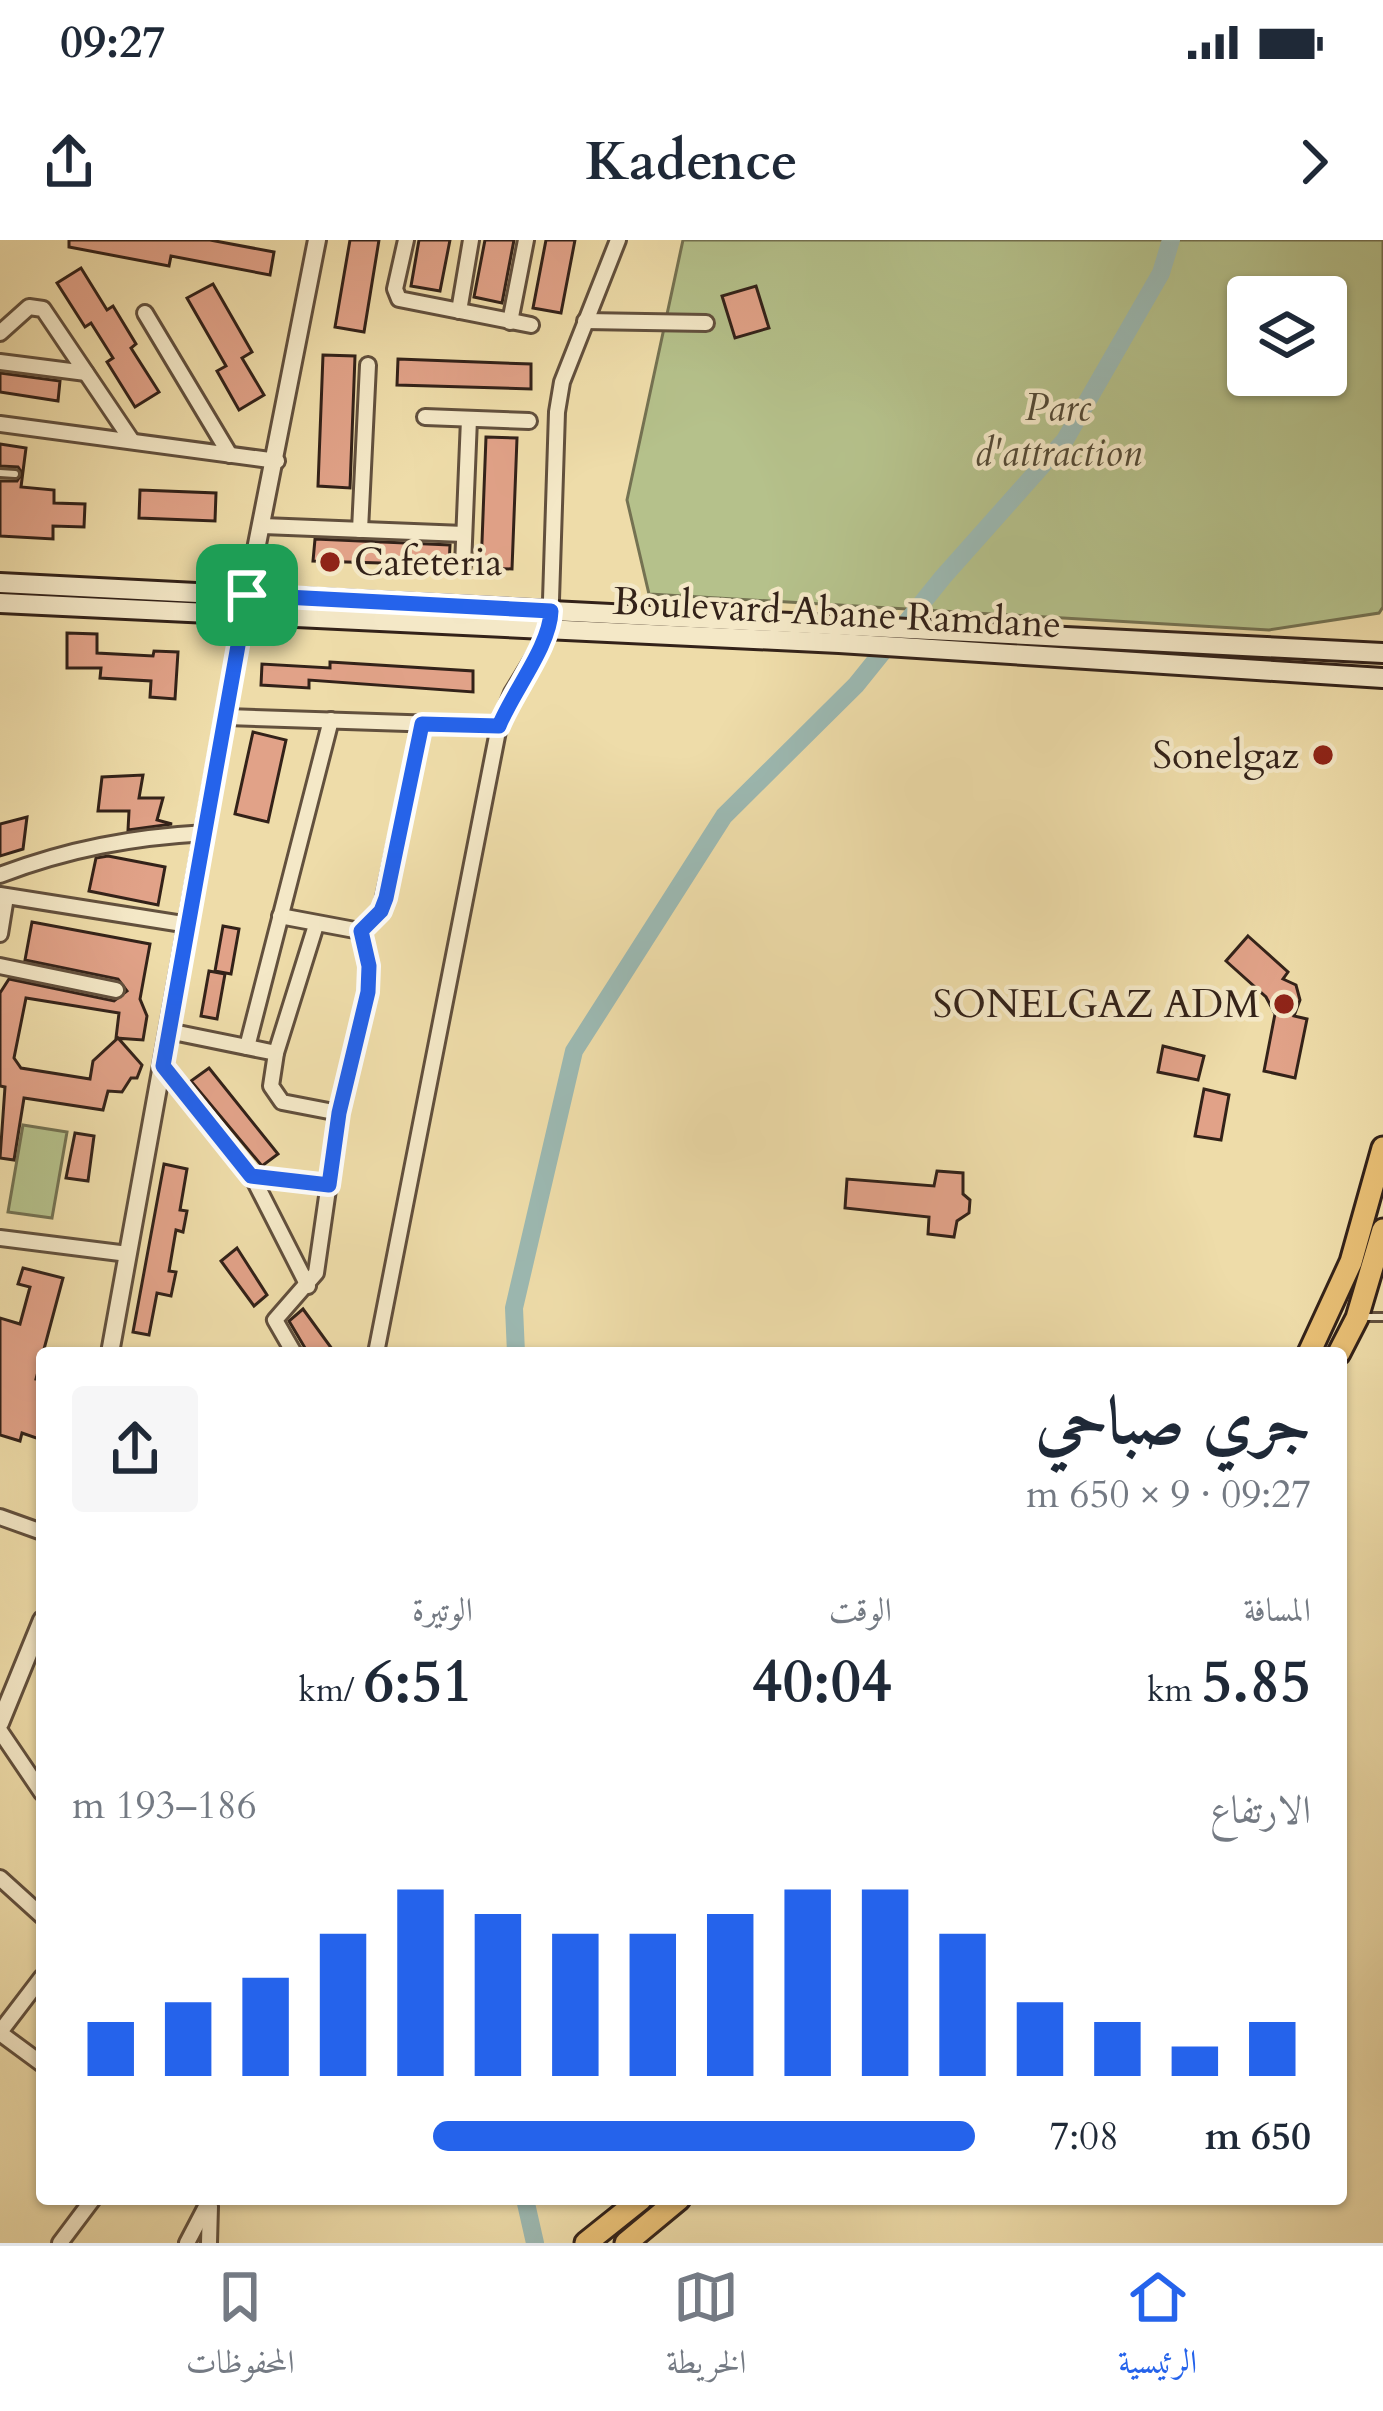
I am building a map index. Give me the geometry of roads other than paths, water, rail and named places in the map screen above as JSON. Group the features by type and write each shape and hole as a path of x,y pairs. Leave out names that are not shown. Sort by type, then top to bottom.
{"highway":[{"path":"1313,1347 1351,1260 1383,1148"},
{"path":"1342,1347 1377,1277 1383,1230"},
{"path":"586,2243 634,2205"},
{"path":"626,2243 672,2205"}],"main road":[{"name":"Boulevard Abane Ramdane","path":"0,583 246,605 550,621 1383,653"},
{"name":"Boulevard Abane Ramdane","path":"0,603 246,605"},
{"name":"Boulevard Abane Ramdane","path":"956,640 1383,678"}],"street":[{"path":"111,1347 317,240"},
{"path":"406,240 396,296 531,326"},
{"path":"458,311 471,240"},
{"path":"510,322 526,240"},
{"path":"377,1347 499,726 550,621 562,382 618,240"},
{"path":"0,333 29,307 43,309 132,442"},
{"path":"145,313 230,455"},
{"path":"585,321 706,323"},
{"path":"0,362 86,373"},
{"path":"360,530 368,364"},
{"path":"425,417 529,422"},
{"path":"463,566 469,419"},
{"path":"0,424 277,461"},
{"path":"262,526 464,534"},
{"path":"227,717 499,726"},
{"path":"247,1047 331,720"},
{"path":"361,931 381,911 386,898 422,724"},
{"path":"0,874 124,838 206,833"},
{"path":"0,934 3,896 189,925"},
{"path":"280,916 361,931"},
{"path":"316,925 276,1053 272,1086 277,1099 339,1113"},
{"path":"287,1347 276,1328 276,1315 308,1286 318,1262 339,1113 369,982 361,931"},
{"path":"0,966 116,990"},
{"path":"168,1031 276,1053"},
{"path":"163,1066 251,1176 308,1286"},
{"path":"251,1176 329,1185"},
{"path":"0,1238 128,1254"},
{"path":"0,1517 36,1530"},
{"path":"36,1635 0,1727 36,1784"},
{"path":"0,1879 36,1911"},
{"path":"36,1985 0,2033 36,2060"},
{"path":"60,2243 88,2205"},
{"path":"187,2243 207,2205"},
{"path":"209,2243 210,2205"}],"lane":[{"path":"0,473 15,474"},
{"path":"1351,1260 1377,1277"},
{"path":"1332,1308 1357,1318 1383,1317"}],"waterway":[{"path":"516,1347 514,1308 574,1051 724,816 856,685 943,577 1065,440 1161,273 1171,240"},
{"path":"526,2205 535,2243"}],"place":[{"name":"Cafeteria","path":"330,562"},
{"name":"Sonelgaz","path":"1323,755"},
{"name":"SONELGAZ ADM","path":"1284,1004"}],"park label":[{"name":"Parc d'attraction","path":"1058,430"}]}
